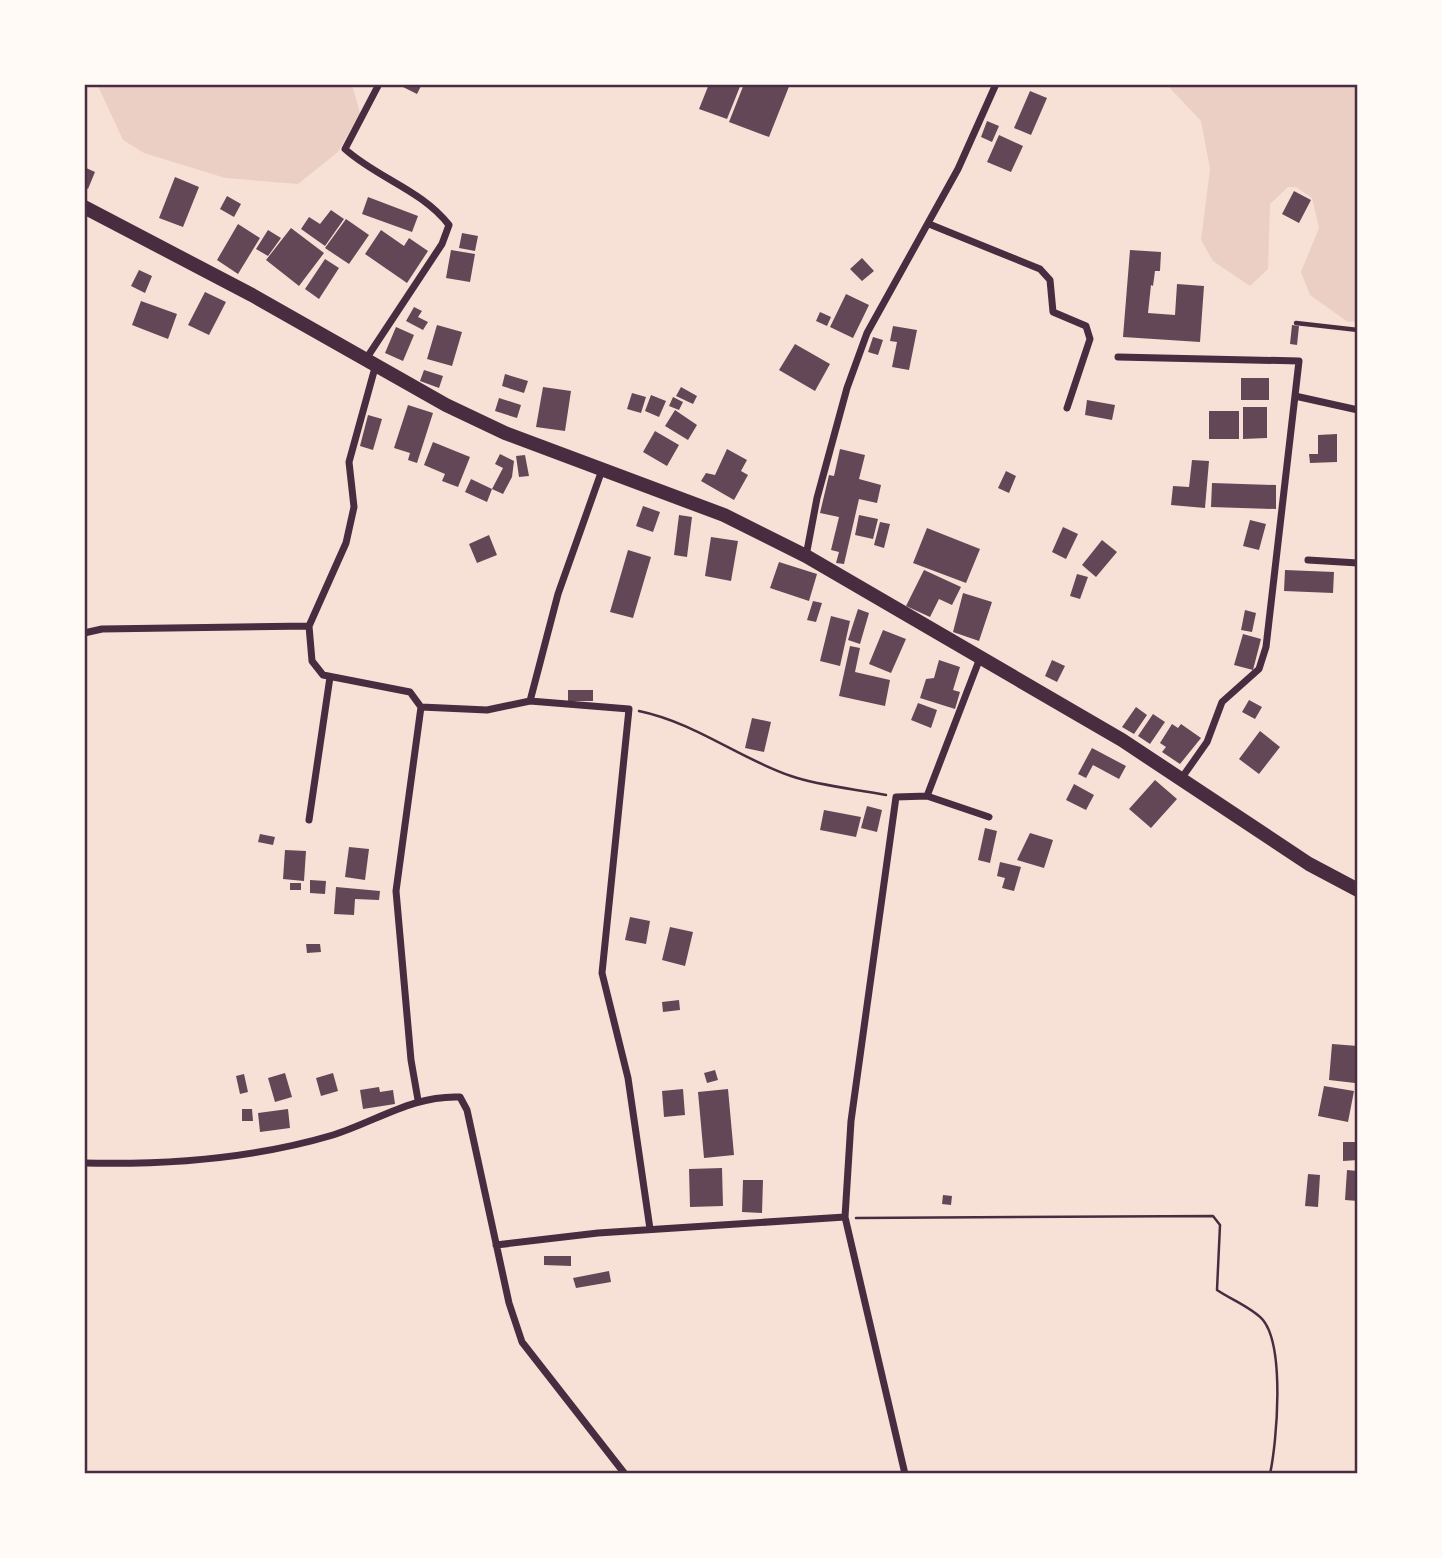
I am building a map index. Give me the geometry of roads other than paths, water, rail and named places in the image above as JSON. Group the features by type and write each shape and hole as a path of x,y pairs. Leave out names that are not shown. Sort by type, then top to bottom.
{"highway":[{"path":"84,207 446,405 505,433 724,515 806,556 1122,740 1309,864 1358,890"}],"street":[{"path":"379,84 345,149 365,167 435,207 449,225 442,244 371,362 349,462 354,507 346,543 309,626 312,661 323,675 410,692 421,707 396,891 411,1059 418,1100"},
{"path":"806,556 817,498 847,388 867,333 929,224 996,84"},
{"path":"929,224 1040,269 1050,280 1053,312 1086,326 1090,339 1067,408"},
{"path":"1118,357 1299,361 1266,647 1259,669 1222,702 1207,742 1181,779"},
{"path":"1295,396 1358,410"},
{"path":"530,701 558,594 602,470"},
{"path":"1308,560 1358,563"},
{"path":"84,633 102,629 309,626"},
{"path":"927,796 980,659"},
{"path":"309,820 330,677"},
{"path":"421,707 487,710 530,701 629,709 602,973 628,1078 650,1230"},
{"path":"905,1474 845,1217 851,1121 896,797 927,796 989,817"},
{"path":"84,1163 236,1157 334,1135 418,1100 460,1097 467,1110 496,1245 522,1342 625,1474"},
{"path":"496,1245 650,1230 845,1217"}],"lane":[{"path":"1296,323 1358,330"}]}
